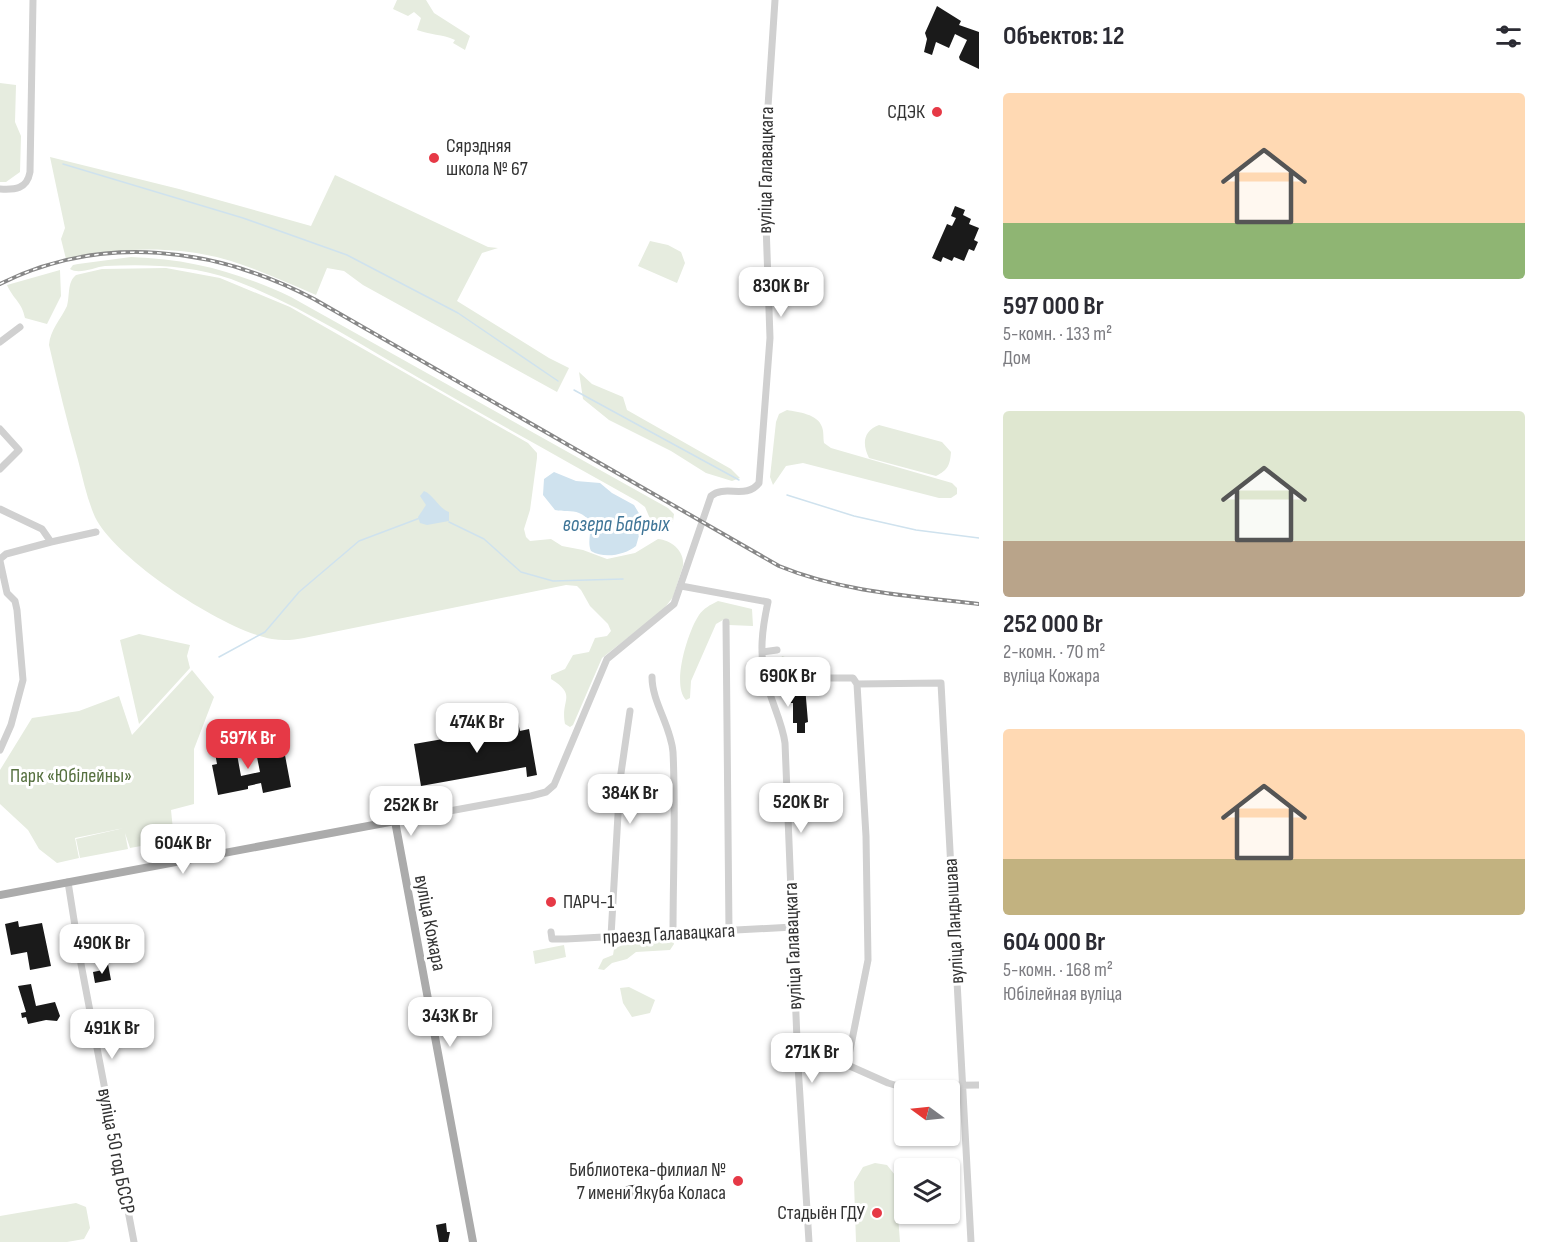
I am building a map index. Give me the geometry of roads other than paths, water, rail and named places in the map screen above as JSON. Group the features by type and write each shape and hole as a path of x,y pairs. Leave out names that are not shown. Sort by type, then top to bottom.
{"main road":[{"path":"0,895 395,822"},
{"name":"вуліца Кожара","path":"395,822 473,1242"}],"street":[{"path":"0,189 22,187 29,178 33,0"},
{"name":"вуліца Галавацкага","path":"775,0 764,167 770,338 760,479 757,486 750,491 721,491 711,496 681,586 768,602 761,633 762,652 765,680 784,740 797,1047 809,1242"},
{"path":"0,342 20,327"},
{"path":"0,429 19,450 0,469"},
{"path":"0,509 42,529 51,542"},
{"path":"0,750 11,725 24,680 17,610 15,601 7,593 0,560 6,554 96,532"},
{"path":"395,822 531,796 550,789 559,777 607,659 669,610 681,586"},
{"path":"726,622 729,931"},
{"path":"762,652 777,650"},
{"path":"652,677 652,687 663,714 672,750 673,933"},
{"path":"821,678 853,678 857,684 866,836 868,960 847,1065"},
{"name":"вуліца Ландышава","path":"857,684 941,683 971,1242"},
{"path":"611,936 620,780 630,711"},
{"name":"вуліца 50 год БССР","path":"68,882 81,964 134,1242"},
{"name":"праезд Галавацкага","path":"551,932 552,939 793,927"},
{"path":"797,1047 807,1047 898,1086 979,1085"}],"water":[{"name":"возера Бабрых","path":"554,472 576,481 600,483 612,493 634,505 640,515 642,525 636,546 614,555 602,555 591,551 590,525 585,516 576,512 555,510 543,495 544,479"},
{"path":"424,491 449,512 449,521 427,525 420,523 418,517 426,505 420,496"}],"waterway":[{"path":"63,164 243,218 347,255 458,313 558,381"},
{"path":"574,390 739,480"},
{"path":"787,495 854,516 916,530 979,538"},
{"path":"219,657 265,632 299,592 359,541 420,518"},
{"path":"449,522 484,539 521,572 553,581 623,579"}],"railway":[{"path":"0,284 39,268 78,258 118,253 158,253 198,258 238,268 276,281 314,299 779,566 827,582 852,587 979,604"}],"place":[{"name":"СДЭК","path":"937,112"},
{"name":"Сярэдняя школа № 67","path":"434,158"},
{"name":"ПАРЧ-1","path":"551,902"},
{"name":"Библиотека-филиал № 7 имени Якуба Коласа","path":"738,1181"},
{"name":"Стадыён ГДУ","path":"877,1213"}],"park label":[{"name":"Парк «Юбілейны»","path":"71,776"}]}
